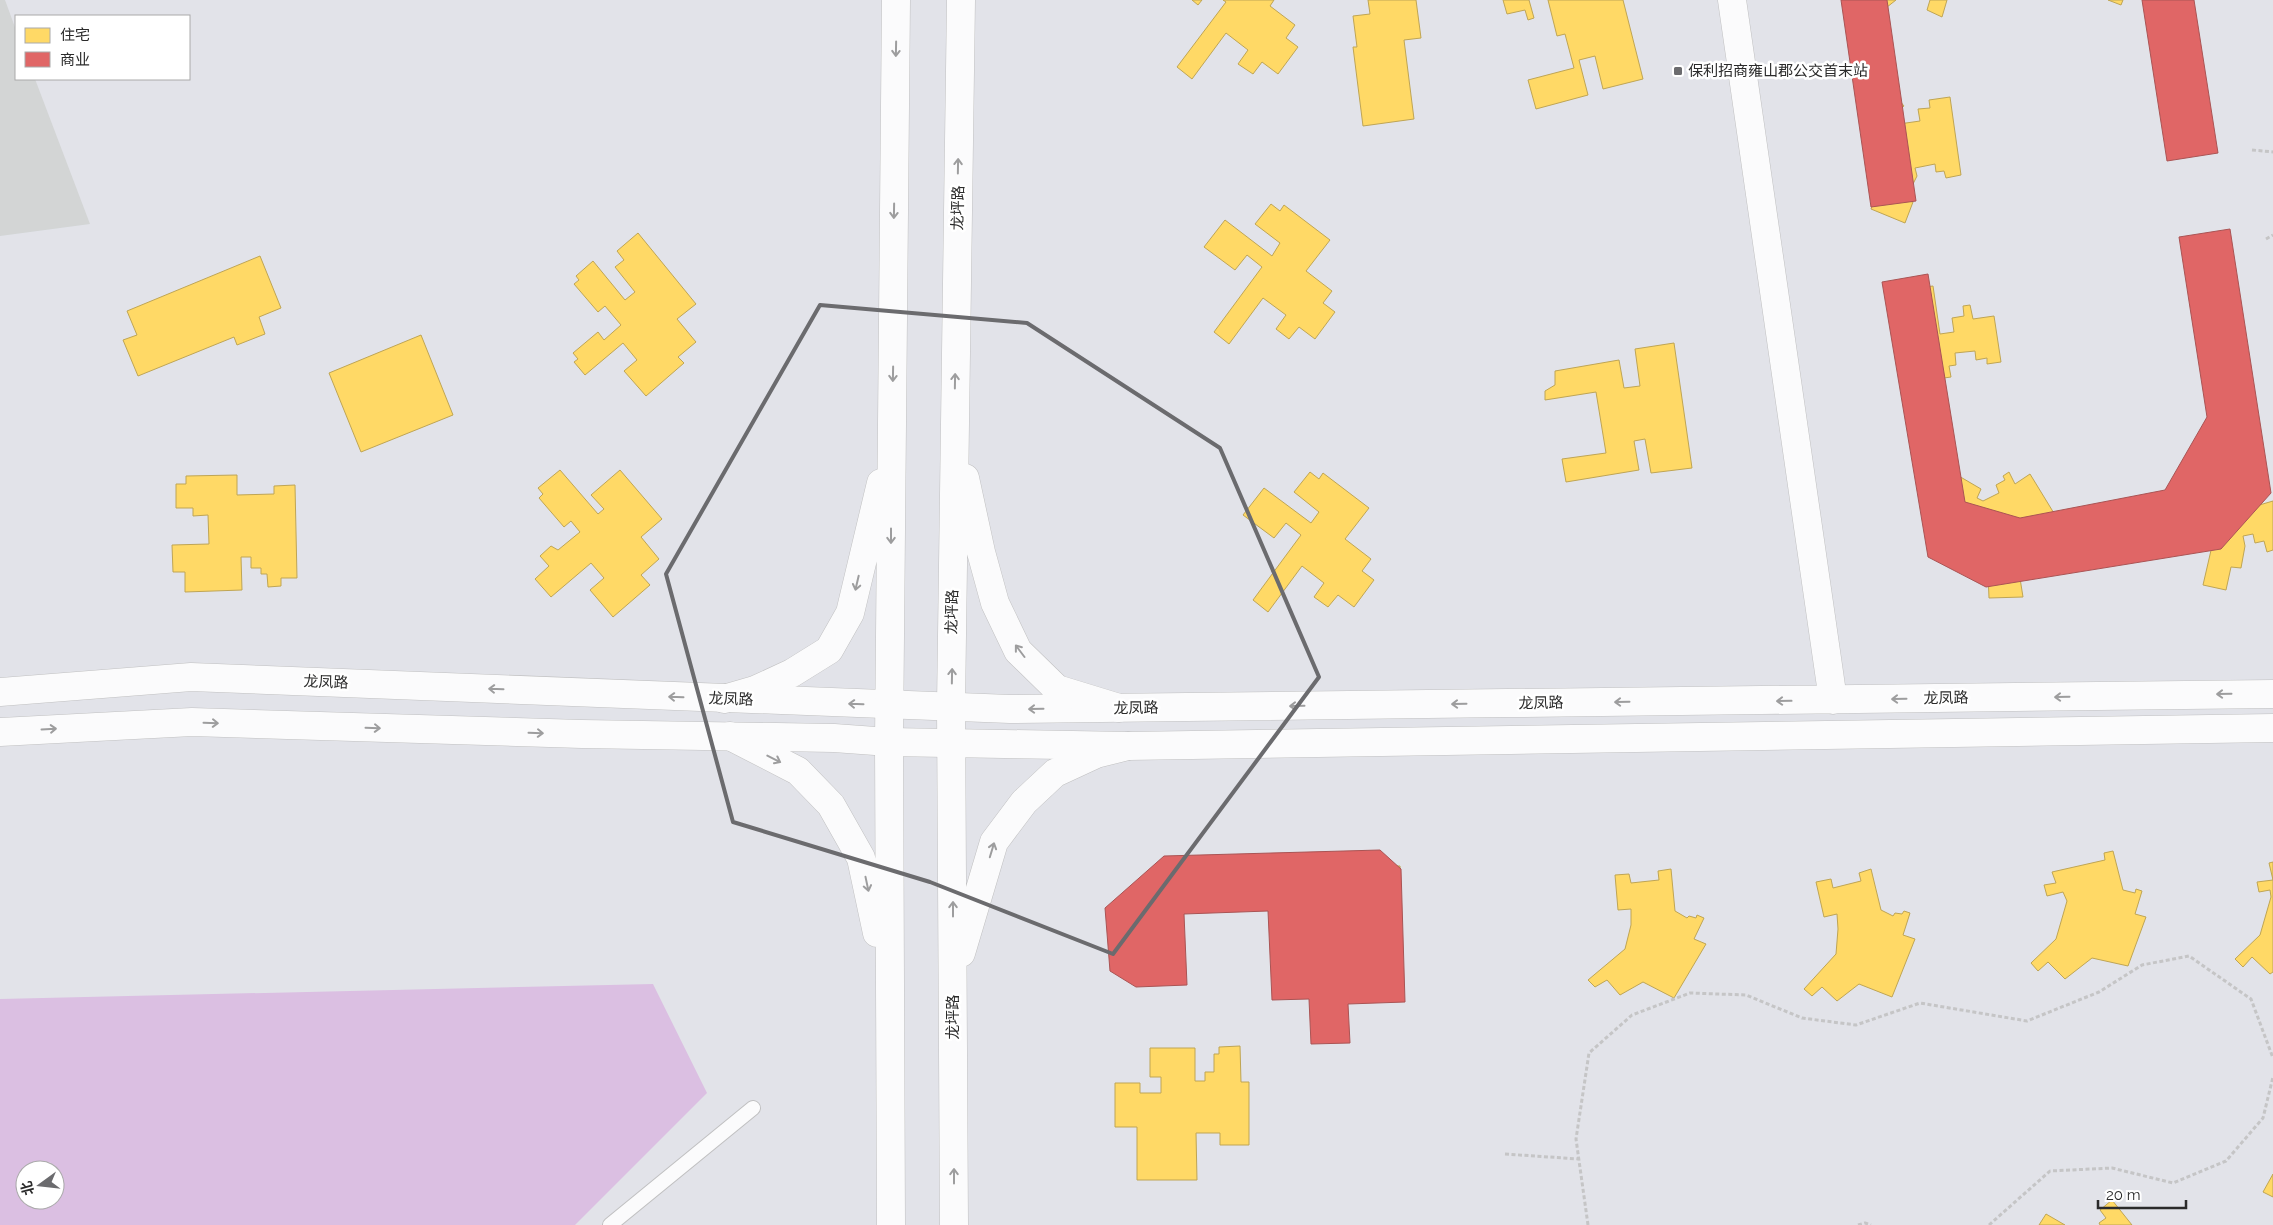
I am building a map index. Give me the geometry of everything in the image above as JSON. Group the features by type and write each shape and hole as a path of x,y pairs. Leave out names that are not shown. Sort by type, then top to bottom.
{"street":[{"path":"891,1225 889,742 896,0"},
{"name":"龙坪路","path":"954,1225 951,706 961,0"},
{"path":"1732,0 1833,700"},
{"path":"955,430 981,552 995,603 1018,651 1058,689 1119,708"},
{"path":"724,699 755,690 792,673 829,650 850,613 892,433"},
{"name":"龙凤路","path":"0,692 191,677 1010,709 2273,694"},
{"path":"0,732 192,722 582,734 834,738 889,742 1128,746 2273,728"},
{"path":"730,736 798,771 831,805 861,858 889,989"},
{"path":"953,980 994,842 1024,802 1055,773 1096,754 1128,746"}],"lane":[{"path":"610,1225 753,1108"}],"path":[{"path":"2252,150 2273,152"},
{"path":"2266,239 2273,235"},
{"path":"1588,1225 1576,1139 1589,1052 1632,1015 1690,993 1746,995 1802,1018 1856,1025 1920,1003 2027,1020 2099,992 2142,964 2189,956 2251,999 2273,1058"},
{"path":"1989,1225 2050,1171 2112,1168 2173,1183 2226,1161 2263,1118 2273,1077"},
{"path":"1505,1154 1578,1159"},
{"path":"1858,1225 1865,1223 1871,1225"}],"highlighted area":[{"path":"820,305 1027,323 1220,448 1319,677 1113,954 930,882 733,822 666,574"}],"shaded area":[{"path":"0,0 5,0 15,27 15,80 35,80 90,224 0,236"},
{"path":"653,984 707,1093 575,1225 0,1225 0,999"}],"building: 住宅":[{"path":"1192,0 1202,0 1198,5"},
{"path":"1223,0 1274,0 1270,6 1295,25 1286,38 1298,47 1278,74 1262,62 1253,74 1238,64 1248,50 1226,33 1192,79 1177,67 1226,2"},
{"path":"1368,0 1416,0 1421,38 1404,40 1414,119 1363,126 1353,47 1357,47 1353,16 1370,14"},
{"path":"1503,0 1529,0 1534,18 1528,20 1525,10 1507,14"},
{"path":"1548,0 1623,0 1643,79 1603,89 1595,56 1579,60 1588,95 1536,109 1528,80 1574,68 1565,34 1557,36"},
{"path":"1853,0 1896,0 1882,11 1889,20 1872,34 1847,6"},
{"path":"1930,0 1947,0 1942,17 1927,10"},
{"path":"2108,0 2123,0 2121,5"},
{"path":"1885,83 1904,106 1894,114 1899,124 1920,121 1918,109 1930,108 1929,100 1950,97 1961,175 1946,178 1944,171 1936,172 1935,164 1915,168 1917,176 1905,200 1913,202 1905,223 1871,209 1887,167 1881,135 1860,102"},
{"path":"1271,204 1280,211 1284,205 1330,240 1306,271 1332,291 1323,303 1335,312 1315,339 1299,327 1289,339 1276,329 1286,315 1263,298 1229,344 1214,332 1262,267 1247,255 1235,270 1204,247 1225,220 1272,256 1280,243 1255,224"},
{"path":"638,233 696,304 677,319 696,342 678,357 684,363 646,396 624,371 637,360 623,343 585,375 574,362 578,359 573,353 598,332 604,340 621,325 605,306 598,312 574,284 579,280 576,276 593,261 625,300 635,292 615,267 624,260 617,251"},
{"path":"260,256 281,308 259,317 265,334 237,345 234,337 138,376 123,340 137,335 127,311"},
{"path":"1933,286 1940,334 1954,332 1952,318 1964,316 1963,306 1970,305 1973,319 1994,316 2001,362 1987,364 1987,358 1976,360 1975,351 1955,353 1956,365 1949,366 1951,377 1944,378 1951,425 1912,430 1904,371 1920,369 1916,342 1900,344 1893,291"},
{"path":"421,335 453,415 361,452 329,373"},
{"path":"1674,343 1692,468 1651,473 1645,439 1634,441 1639,470 1566,482 1562,459 1606,453 1596,392 1545,400 1545,391 1555,385 1555,371 1619,360 1624,388 1640,386 1635,349"},
{"path":"2203,465 2222,485 2216,492 2224,519 2244,514 2238,493 2252,490 2256,506 2273,501 2273,550 2267,552 2264,541 2255,543 2253,534 2243,536 2245,546 2241,568 2231,567 2226,590 2203,585 2212,546 2200,507 2180,486"},
{"path":"560,470 598,514 604,509 591,495 620,470 662,519 641,537 659,559 641,575 650,585 613,617 590,590 604,578 591,563 551,597 535,579 549,566 540,556 551,546 558,550 580,532 571,521 564,527 539,498 543,494 538,488"},
{"path":"1310,472 1319,479 1323,473 1369,508 1345,539 1371,559 1362,571 1374,580 1354,607 1338,595 1328,607 1314,597 1324,583 1302,566 1268,612 1253,600 1301,535 1286,523 1274,538 1243,515 1264,488 1311,523 1319,512 1294,492"},
{"path":"1952,472 1981,489 1977,498 1983,501 1999,493 1996,485 2005,480 2003,476 2009,472 2015,484 2030,474 2063,528 2043,541 2038,531 2030,536 2025,529 2017,534 2022,542 2027,570 2019,572 2023,597 1989,598 1987,548 1970,522 1937,501"},
{"path":"237,475 237,495 274,494 274,486 295,485 297,578 281,578 281,586 268,587 267,574 261,574 261,568 251,568 251,557 241,557 242,590 185,592 185,572 173,572 172,545 209,544 208,515 193,516 193,508 176,508 176,484 186,484 186,476"},
{"path":"2113,851 2123,890 2135,893 2136,889 2142,891 2135,914 2146,917 2128,966 2092,958 2065,979 2048,962 2038,971 2031,963 2056,939 2067,901 2063,892 2047,896 2044,885 2056,883 2052,872 2105,860 2104,853"},
{"path":"2273,862 2273,880 2269,863"},
{"path":"1329,865 1356,865 1356,888 1365,888 1364,879 1375,879 1375,868 1392,870 1393,866 1400,866 1402,958 1374,958 1373,946 1362,946 1362,938 1342,939 1343,956 1353,955 1354,965 1365,964 1366,989 1348,990 1348,983 1340,984 1340,995 1295,996 1294,977 1278,977 1278,964 1288,964 1287,956 1298,955 1297,939 1286,940 1286,934 1275,934 1274,922 1279,923 1279,907 1290,907 1289,900 1305,900 1305,919 1330,919"},
{"path":"1671,869 1675,911 1687,918 1689,916 1696,918 1697,915 1704,918 1694,939 1706,944 1674,998 1643,982 1620,995 1607,980 1595,987 1588,980 1625,949 1631,925 1631,909 1618,910 1615,875 1629,874 1631,883 1659,880 1658,871"},
{"path":"1871,869 1881,910 1893,916 1895,913 1902,914 1904,911 1910,913 1903,935 1915,939 1892,997 1859,984 1837,1001 1822,987 1812,996 1804,989 1836,954 1838,929 1837,914 1824,917 1816,882 1831,879 1833,888 1861,881 1859,873"},
{"path":"2273,880 2273,972 2270,974 2252,957 2243,967 2235,959 2260,935 2271,897 2270,890 2259,892 2257,882"},
{"path":"1240,1046 1241,1082 1249,1082 1249,1145 1220,1145 1220,1133 1196,1133 1197,1180 1137,1180 1137,1127 1115,1127 1115,1083 1140,1083 1140,1093 1161,1093 1161,1077 1150,1077 1150,1048 1195,1048 1195,1081 1205,1081 1205,1072 1214,1072 1214,1054 1219,1054 1219,1047"},
{"path":"2273,1174 2273,1197 2263,1192"},
{"path":"2112,1200 2132,1225 2100,1225 2099,1223 2106,1218 2100,1210"},
{"path":"2046,1214 2065,1225 2039,1225"}],"building: 商业":[{"path":"1841,0 1887,0 1916,201 1871,207"},
{"path":"2142,0 2194,0 2218,153 2167,161"},
{"path":"2230,229 2271,493 2221,549 1986,587 1928,557 1882,282 1928,274 1965,502 2020,518 2165,490 2207,417 2179,237"},
{"path":"1380,850 1401,869 1405,1002 1348,1004 1350,1043 1311,1044 1309,999 1272,1000 1268,911 1184,914 1187,985 1136,987 1110,971 1105,908 1164,856"}],"place":[{"name":"保利招商雍山郡公交首末站","path":"1678,71"}]}
